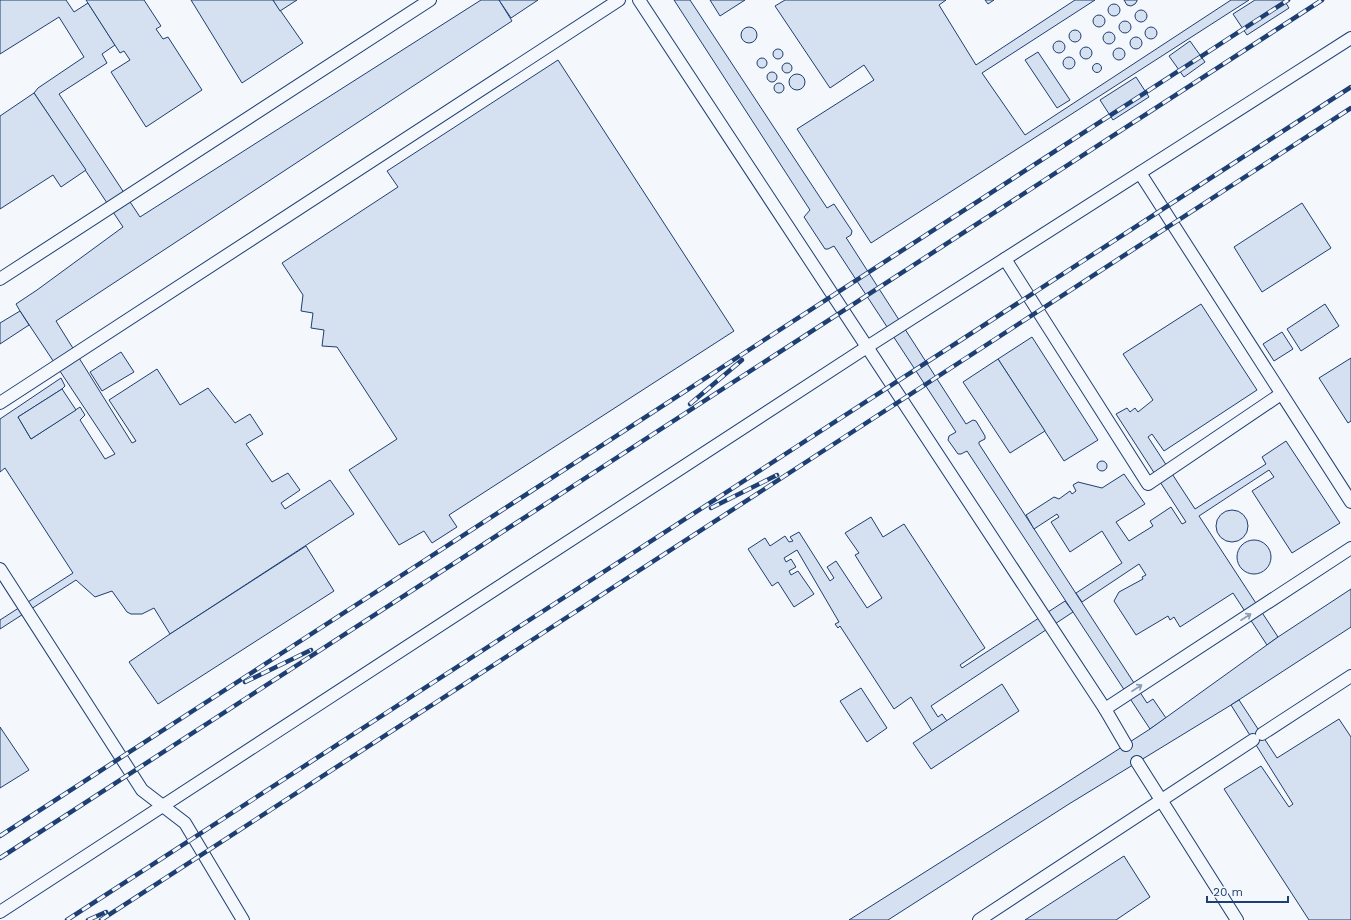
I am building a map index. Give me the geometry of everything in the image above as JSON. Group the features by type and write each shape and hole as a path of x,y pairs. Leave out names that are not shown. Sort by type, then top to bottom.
{"lane":[{"path":"0,279 430,0"},
{"path":"0,403 620,0"},
{"path":"639,0 1104,709 1126,745"},
{"path":"0,912 867,347 1351,38"},
{"path":"1140,173 1351,502"},
{"path":"1005,259 1148,484 1281,394"},
{"path":"1104,709 1351,548"},
{"path":"0,569 142,790 186,823 244,920"},
{"path":"979,920 1351,676"},
{"path":"1137,762 1237,920"}],"building":[{"path":"0,0 66,0 74,12 88,3 115,45 102,54 107,63 59,94 140,217 481,0 499,0 512,21 56,321 132,443 136,441 109,400 157,369 180,405 208,388 235,423 250,414 263,434 246,444 272,482 288,473 300,490 281,503 285,509 330,480 354,514 170,634 154,608 142,614 131,614 127,612 112,591 95,597 76,580 0,629 0,620 73,573 5,468 0,472 0,419 61,378 65,386 62,389 18,417 31,439 80,407 85,415 80,420 105,459 115,454 16,304 123,227 34,93 38,88 84,57 59,17 0,54"},
{"path":"86,0 144,0 161,26 156,29 163,39 168,37 202,90 146,127 111,72 130,60 124,51 120,53"},
{"path":"191,0 273,0 303,43 242,83"},
{"path":"273,0 297,0 280,11"},
{"path":"499,0 538,0 511,18"},
{"path":"674,0 690,0 827,208 834,204 852,231 851,235 846,238 966,424 973,420 976,421 985,436 985,439 979,442 979,444 1147,703 1153,699 1166,718 1150,729 967,451 958,454 948,440 949,436 956,432 834,246 825,249 804,217 810,210"},
{"path":"710,0 745,0 720,16"},
{"path":"785,0 946,0 939,5 976,65 1075,0 1095,0 982,73 1025,135 1231,0 1249,0 871,243 797,129 874,80 864,65 830,88 775,6"},
{"path":"985,0 994,0 988,4"},
{"path":"1124,0 1137,1 1131,6 1127,5"},
{"path":"1255,0 1284,0 1289,8 1247,35 1233,14"},
{"path":"1112,4 1116,4 1120,10 1116,16 1112,16 1108,12 1108,8"},
{"path":"1139,10 1143,10 1147,16 1143,22 1139,22 1135,18 1135,14"},
{"path":"1097,15 1101,15 1105,21 1101,27 1097,27 1093,23 1093,19"},
{"path":"1123,21 1127,21 1131,27 1127,33 1123,33 1119,29 1119,25"},
{"path":"749,27 756,32 757,35 752,42 749,43 742,38 741,35 746,28"},
{"path":"1149,27 1153,27 1157,33 1153,39 1149,39 1145,35 1145,31"},
{"path":"1073,30 1077,30 1081,36 1077,42 1073,42 1069,38 1069,34"},
{"path":"1107,32 1111,32 1115,38 1111,44 1107,44 1103,40 1103,36"},
{"path":"1134,37 1138,37 1142,43 1138,49 1134,49 1130,45 1130,41"},
{"path":"1057,41 1061,41 1065,47 1061,53 1057,53 1053,49 1053,45"},
{"path":"1190,41 1205,62 1184,77 1169,56"},
{"path":"1084,47 1088,47 1092,53 1088,59 1084,59 1080,55 1080,51"},
{"path":"1117,48 1121,48 1125,54 1121,60 1117,60 1113,56 1113,52"},
{"path":"776,49 780,49 782,50 782,58 776,59 773,56 773,52"},
{"path":"1038,52 1070,100 1057,108 1025,60"},
{"path":"1067,57 1071,57 1075,63 1071,69 1067,69 1063,65 1063,61"},
{"path":"760,58 764,58 766,59 766,67 760,68 757,65 757,61"},
{"path":"558,60 734,331 449,515 457,527 432,543 424,531 399,545 349,470 397,439 337,347 322,346 324,330 311,328 313,313 301,311 303,295 282,263 398,187 387,171"},
{"path":"785,63 789,63 791,64 791,72 785,73 782,70 782,66"},
{"path":"1095,64 1099,64 1101,68 1099,72 1095,72 1093,70 1093,66"},
{"path":"770,72 774,72 776,73 776,81 770,82 767,79 767,75"},
{"path":"797,74 804,79 805,82 800,89 797,90 790,85 789,82 794,75"},
{"path":"1136,77 1149,97 1113,120 1100,100"},
{"path":"777,83 781,83 783,84 783,92 777,93 774,90 774,86"},
{"path":"34,93 86,170 61,187 53,175 0,209 0,116"},
{"path":"1302,203 1331,248 1262,292 1234,247"},
{"path":"1201,304 1257,390 1164,451 1152,434 1148,437 1195,509 1266,464 1262,457 1286,441 1340,523 1292,553 1252,491 1274,477 1269,470 1199,516 1278,637 1267,645 1233,593 1180,627 1174,617 1170,620 1168,616 1136,635 1114,601 1119,592 1143,579 1142,577 1146,575 1139,564 1082,602 1076,593 1122,563 1102,531 1070,552 1051,522 1059,517 1057,514 1034,529 1026,515 1054,497 1059,499 1070,491 1072,494 1076,491 1073,485 1078,482 1102,488 1124,474 1145,504 1116,522 1129,541 1153,526 1150,521 1171,507 1182,524 1186,522 1116,414 1127,408 1130,412 1135,408 1138,412 1153,400 1123,354"},
{"path":"1325,304 1339,326 1301,351 1287,329"},
{"path":"20,311 29,325 0,344 0,323"},
{"path":"1282,332 1293,349 1274,361 1263,344"},
{"path":"1032,337 1098,440 1064,461 998,359"},
{"path":"121,352 134,372 102,391 90,372"},
{"path":"1351,358 1351,421 1348,423 1319,378"},
{"path":"998,359 1045,431 1010,453 963,382"},
{"path":"62,389 76,410 31,439 18,417"},
{"path":"1100,461 1104,461 1106,462 1106,470 1100,471 1097,468 1097,464"},
{"path":"1232,510 1238,511 1245,517 1248,526 1247,532 1241,539 1232,542 1226,541 1219,535 1216,526 1217,520 1223,513"},
{"path":"871,517 883,537 904,524 985,648 960,665 962,668 1065,601 1073,612 931,706 938,717 942,714 947,721 932,731 911,697 894,709 840,626 838,628 835,624 839,622 797,550 784,558 786,562 791,559 796,567 789,571 791,575 798,571 814,594 794,607 778,582 772,586 748,549 765,538 770,546 785,536 789,542 793,541 790,537 799,532 830,581 834,578 827,567 836,561 867,608 882,598 855,555 859,553 845,533"},
{"path":"1251,540 1257,540 1261,541 1268,547 1271,557 1270,564 1264,571 1257,574 1251,574 1247,573 1240,567 1237,560 1237,554 1238,550 1244,543"},
{"path":"306,546 334,591 158,704 129,662"},
{"path":"1351,589 1351,627 1231,705 1069,804 888,920 849,920 1150,729 1278,637"},
{"path":"1002,684 1019,711 931,769 913,743"},
{"path":"861,688 887,728 867,742 840,701"},
{"path":"1239,700 1277,758 1339,719 1351,737 1351,920 1309,920 1224,789 1261,766 1289,807 1293,804 1231,705"},
{"path":"0,727 29,770 0,788"},
{"path":"1124,856 1150,897 1116,920 1025,920"}],"railway":[{"path":"0,836 1288,0"},
{"path":"0,858 1322,0"},
{"path":"67,920 1351,87"},
{"path":"101,920 1351,108"},
{"path":"690,404 742,360"},
{"path":"711,508 777,475"},
{"path":"245,682 311,650"},
{"path":"88,920 106,912"}]}
